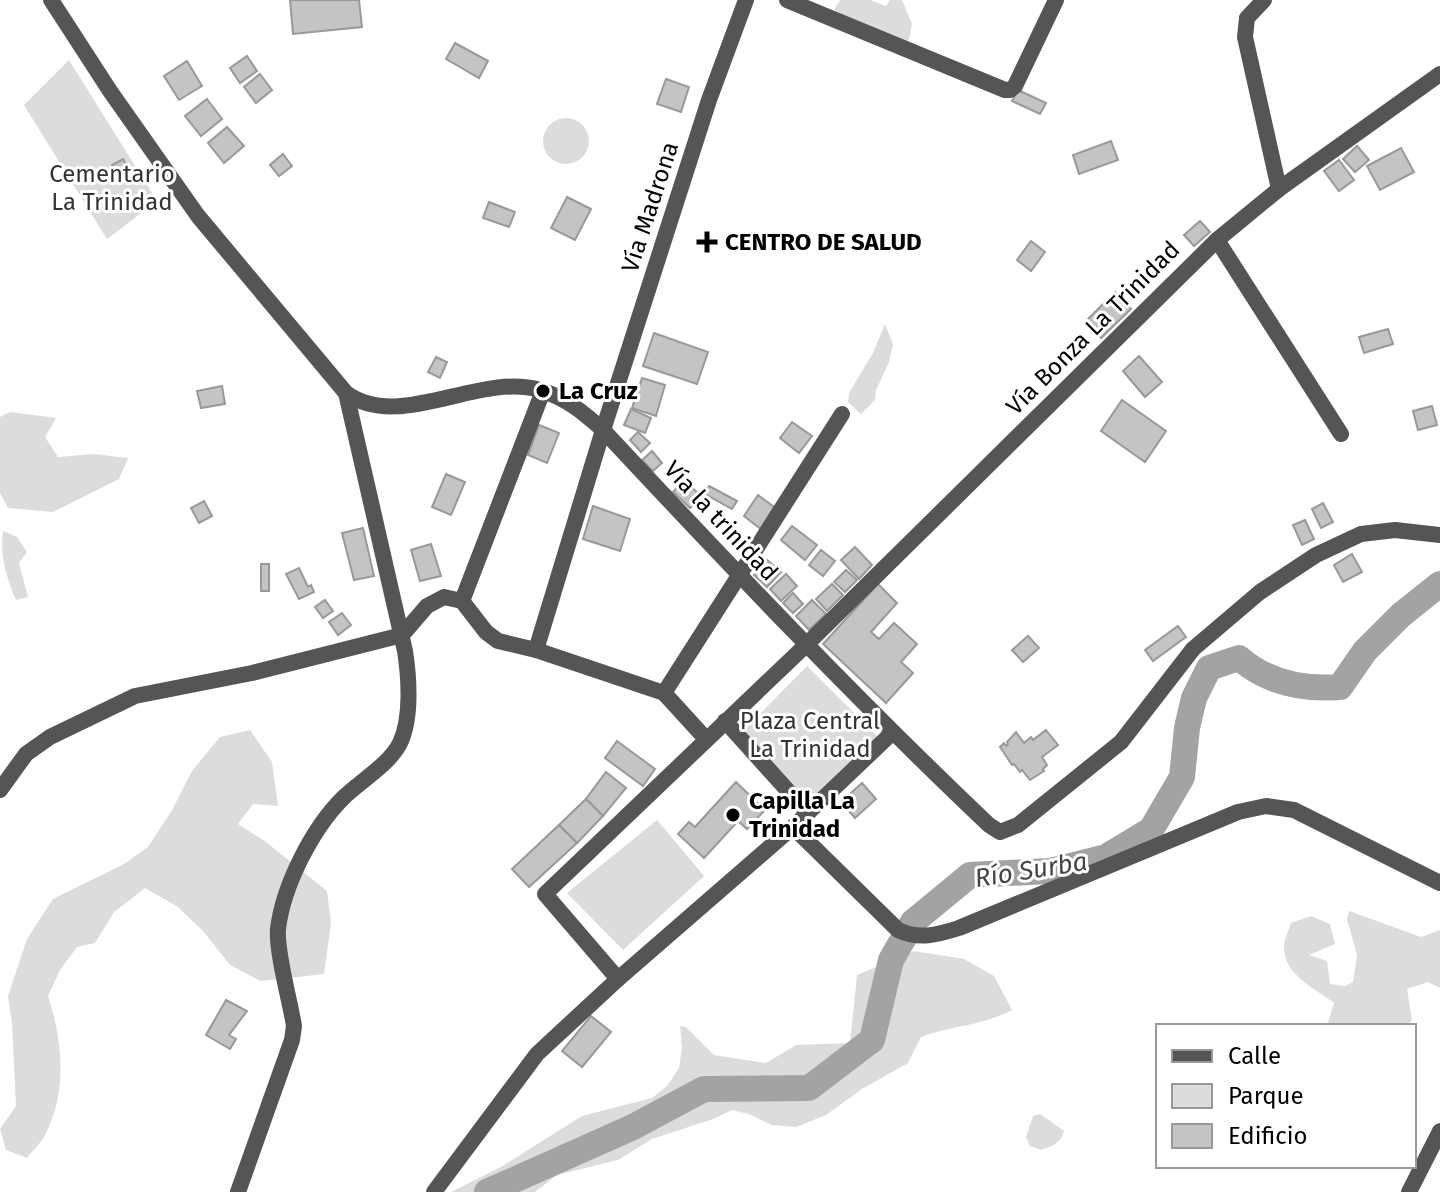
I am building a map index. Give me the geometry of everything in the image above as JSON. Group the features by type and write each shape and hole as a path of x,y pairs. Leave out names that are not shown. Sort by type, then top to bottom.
{"street":[{"path":"51,0 110,91 198,216 346,393 359,401 389,407 507,386 543,391 462,601"},
{"name":"Vía Madrona","path":"536,650 709,100 746,0"},
{"path":"787,0 1005,90 1015,86 1056,0"},
{"path":"1264,0 1247,18 1245,37 1279,189"},
{"name":"Vía Bonza La Trinidad","path":"618,979 545,894 805,646 1217,240 1279,189 1440,74"},
{"path":"1217,240 1341,434"},
{"name":"Vía la trinidad","path":"543,391 574,405 603,430 805,646 892,733 1000,832 1010,830 1121,742 1193,649 1260,592 1316,555 1361,534 1395,530 1440,535"},
{"path":"238,1192 292,1040 294,1026 278,930 294,872 323,822 342,798 400,742 409,693 402,635 346,393"},
{"path":"664,693 842,414"},
{"path":"0,790 26,754 50,737 135,696 252,673 402,635 436,600 451,597 462,601 491,637 664,693 706,739"},
{"path":"725,721 808,813"},
{"path":"434,1192 537,1054 793,827 892,733"},
{"path":"793,827 904,933 934,936 1238,812 1266,806 1294,810 1440,883"},
{"path":"1409,1192 1440,1131"}],"green space":[{"path":"840,0 870,0 886,6 890,0 902,0 912,24 909,40 894,45 835,22 835,8"},
{"name":"Cementario La Trinidad","path":"69,60 157,201 107,239 24,105"},
{"path":"566,118 582,125 589,141 582,157 566,164 550,157 543,141 550,125"},
{"path":"885,324 893,344 889,362 876,390 875,400 861,414 848,402 849,393 873,353"},
{"path":"10,412 56,418 45,437 58,457 94,454 128,458 119,479 53,512 8,508 0,493 0,417"},
{"path":"3,531 17,537 27,552 19,563 28,597 16,600 12,591 3,558"},
{"name":"Plaza Central La Trinidad","path":"807,666 878,737 812,804 741,733"},
{"path":"250,730 272,762 278,806 253,804 238,824 266,842 327,891 331,923 324,974 261,981 230,965 203,931 178,907 145,888 114,912 95,943 77,947 60,970 48,996 57,1030 60,1064 58,1100 53,1117 44,1136 27,1158 6,1150 0,1129 16,1106 8,996 27,939 53,899 124,864 148,847 192,771 220,737"},
{"path":"657,820 704,876 623,950 567,893"},
{"path":"1349,911 1421,937 1440,930 1440,988 1428,982 1407,989 1412,1020 1409,1024 1330,1024 1334,1003 1302,980 1289,966 1284,945 1291,923 1311,916 1330,924 1335,944 1309,955 1327,961 1330,984 1345,986 1353,982 1357,955 1347,919"},
{"path":"914,951 964,959 994,976 1012,1010 921,1037 908,1063 862,1089 826,1115 796,1127 772,1125 732,1110 652,1139 618,1160 557,1175 535,1192 451,1192 501,1167 582,1116 652,1098 667,1086 679,1068 682,1047 680,1026 686,1027 714,1055 766,1063 796,1045 850,1043 857,975"},
{"path":"1040,1114 1064,1131 1056,1144 1041,1150 1030,1146 1026,1137 1033,1116"}],"building":[{"path":"290,0 359,0 362,27 293,34"},
{"path":"455,43 488,61 479,78 446,59"},
{"path":"247,56 257,71 240,83 230,68"},
{"path":"187,61 202,86 179,100 164,76"},
{"path":"260,74 272,90 256,103 244,87"},
{"path":"666,79 689,87 681,112 657,104"},
{"path":"1018,90 1046,103 1040,114 1012,101"},
{"path":"207,99 222,119 201,136 185,116"},
{"path":"227,127 244,146 224,163 208,143"},
{"path":"1111,141 1118,160 1079,174 1073,155"},
{"path":"1357,146 1369,160 1355,172 1343,159"},
{"path":"1401,148 1414,172 1380,190 1367,166"},
{"path":"283,154 292,166 279,176 270,165"},
{"path":"123,159 133,179 121,184 112,165"},
{"path":"1339,160 1354,180 1339,191 1324,171"},
{"path":"567,197 591,209 575,240 551,228"},
{"path":"489,202 515,212 509,227 483,218"},
{"path":"1200,221 1210,232 1194,246 1184,235"},
{"path":"1031,241 1045,252 1031,271 1017,260"},
{"path":"1115,292 1131,309 1101,338 1085,322"},
{"path":"1388,329 1393,344 1364,353 1359,337"},
{"path":"654,333 708,352 697,384 643,366"},
{"path":"1139,356 1162,382 1145,397 1123,371"},
{"path":"436,357 447,362 440,378 428,372"},
{"path":"642,378 665,385 656,416 632,408"},
{"path":"222,386 225,404 201,408 197,391"},
{"path":"1122,400 1166,431 1145,462 1101,431"},
{"path":"1432,406 1437,425 1418,430 1413,411"},
{"path":"631,409 651,418 645,433 624,425"},
{"path":"792,422 812,436 799,453 780,438"},
{"path":"539,425 559,433 547,463 528,455"},
{"path":"638,432 650,443 641,452 630,440"},
{"path":"652,451 662,463 653,471 642,460"},
{"path":"446,474 465,482 451,515 432,507"},
{"path":"684,480 701,496 690,508 673,492"},
{"path":"709,486 737,501 732,509 705,494"},
{"path":"758,495 777,509 762,530 744,516"},
{"path":"204,501 212,516 199,523 191,508"},
{"path":"1323,503 1333,522 1321,528 1312,509"},
{"path":"593,506 630,519 620,551 583,539"},
{"path":"1305,520 1314,539 1302,545 1293,525"},
{"path":"792,526 817,545 805,560 781,540"},
{"path":"363,528 374,576 354,580 342,533"},
{"path":"431,544 441,576 420,581 411,550"},
{"path":"855,547 872,565 859,579 841,560"},
{"path":"821,550 835,561 823,576 809,565"},
{"path":"1352,554 1362,572 1343,582 1334,565"},
{"path":"767,560 781,572 767,587 754,575"},
{"path":"261,564 269,564 269,591 261,591"},
{"path":"299,568 308,587 311,585 314,592 299,599 286,574"},
{"path":"846,570 857,580 845,592 834,582"},
{"path":"786,574 797,586 781,601 770,589"},
{"path":"832,584 843,595 827,611 816,599"},
{"path":"878,584 897,603 871,632 879,639 894,623 917,644 901,662 913,673 886,703 823,644"},
{"path":"793,593 803,604 793,613 783,603"},
{"path":"325,600 333,611 323,618 315,607"},
{"path":"812,600 826,614 809,630 796,616"},
{"path":"342,613 351,625 338,635 329,622"},
{"path":"1178,626 1186,637 1153,661 1145,650"},
{"path":"1028,636 1039,648 1023,662 1012,650"},
{"path":"1046,730 1058,745 1042,757 1047,765 1044,771 1030,780 1022,770 1020,772 1012,765 1000,747 1004,743 1006,746 1016,732 1024,743"},
{"path":"617,741 655,769 643,786 605,758"},
{"path":"606,772 626,788 603,816 586,799"},
{"name":"Capilla La Trinidad","path":"736,782 765,810 747,829 738,821 704,858 678,834 689,822 695,827"},
{"path":"862,783 876,799 855,818 841,802"},
{"path":"586,799 603,816 577,843 559,825"},
{"path":"559,825 577,843 529,887 512,869"},
{"path":"226,1000 247,1011 229,1035 236,1039 230,1049 206,1035"},
{"path":"591,1016 611,1032 582,1067 562,1051"}],"waterway":[{"name":"Río Surba","path":"487,1192 633,1127 704,1089 809,1088 872,1040 891,960 913,922 970,875 1050,871 1106,857 1151,830 1182,777 1187,728 1194,698 1209,668 1239,658 1262,674 1286,683 1340,687 1365,651 1401,615 1440,584"}],"place":[{"name":"CENTRO DE SALUD","path":"707,242"},
{"name":"La Cruz","path":"543,391"},
{"name":"Capilla La Trinidad","path":"733,815"}]}
